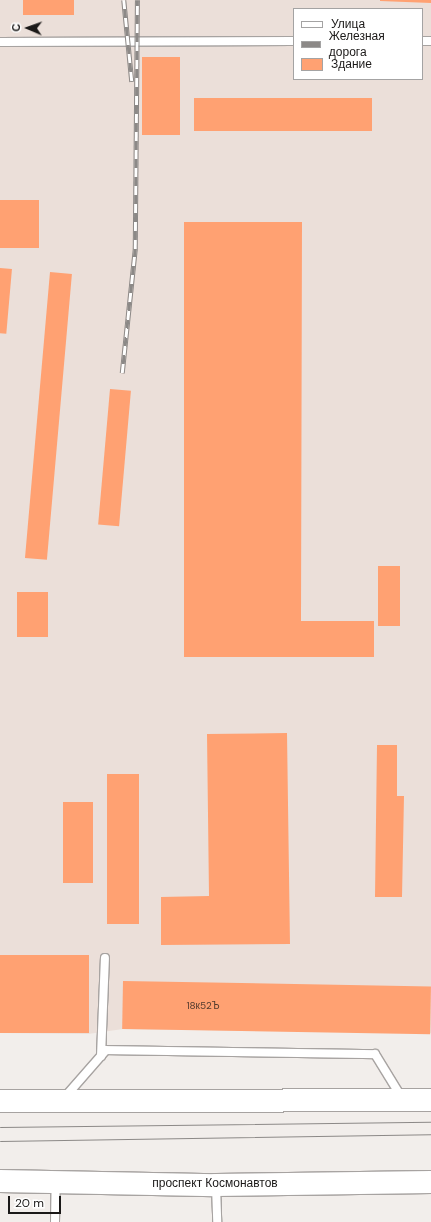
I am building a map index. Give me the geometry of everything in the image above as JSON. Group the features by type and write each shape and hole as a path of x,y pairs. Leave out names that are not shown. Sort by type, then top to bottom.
{"main road":[{"path":"0,1101 431,1100"},
{"name":"проспект Космонавтов","path":"0,1180 56,1180 216,1185 431,1182"}],"lane":[{"path":"0,42 293,42"},
{"path":"101,1056 105,958"},
{"path":"62,1100 106,1050 375,1054 404,1100"},
{"path":"55,1222 56,1180"},
{"path":"216,1185 217,1222"}],"shaded area":[{"path":"0,0 431,0 431,1033 123,1029 88,1034 0,1033"}],"building":[{"path":"23,0 74,0 74,15 23,15"},
{"path":"431,0 431,3 380,1"},
{"path":"142,57 180,57 180,135 142,135"},
{"path":"194,98 372,98 372,131 194,131"},
{"path":"0,200 39,200 39,248 0,248"},
{"path":"184,222 302,222 301,621 374,621 374,657 184,657"},
{"path":"0,268 12,269 6,334 0,333"},
{"path":"50,272 72,274 47,560 25,558"},
{"path":"110,389 131,391 119,526 98,524"},
{"path":"378,566 400,566 400,626 378,626"},
{"path":"17,592 48,592 48,637 17,637"},
{"path":"287,733 290,944 161,945 161,897 209,896 207,734"},
{"path":"377,745 397,745 397,796 404,796 402,897 375,897"},
{"path":"107,774 139,774 139,924 107,924"},
{"path":"63,802 93,802 93,883 63,883"},
{"path":"0,955 89,955 89,1033 0,1033"},
{"path":"123,981 431,986 430,1034 122,1029"}],"tram line":[{"path":"0,1127 431,1122"},
{"path":"0,1141 431,1134"}],"railway":[{"path":"124,0 132,82"},
{"path":"122,373 135,249 137,0"}]}
